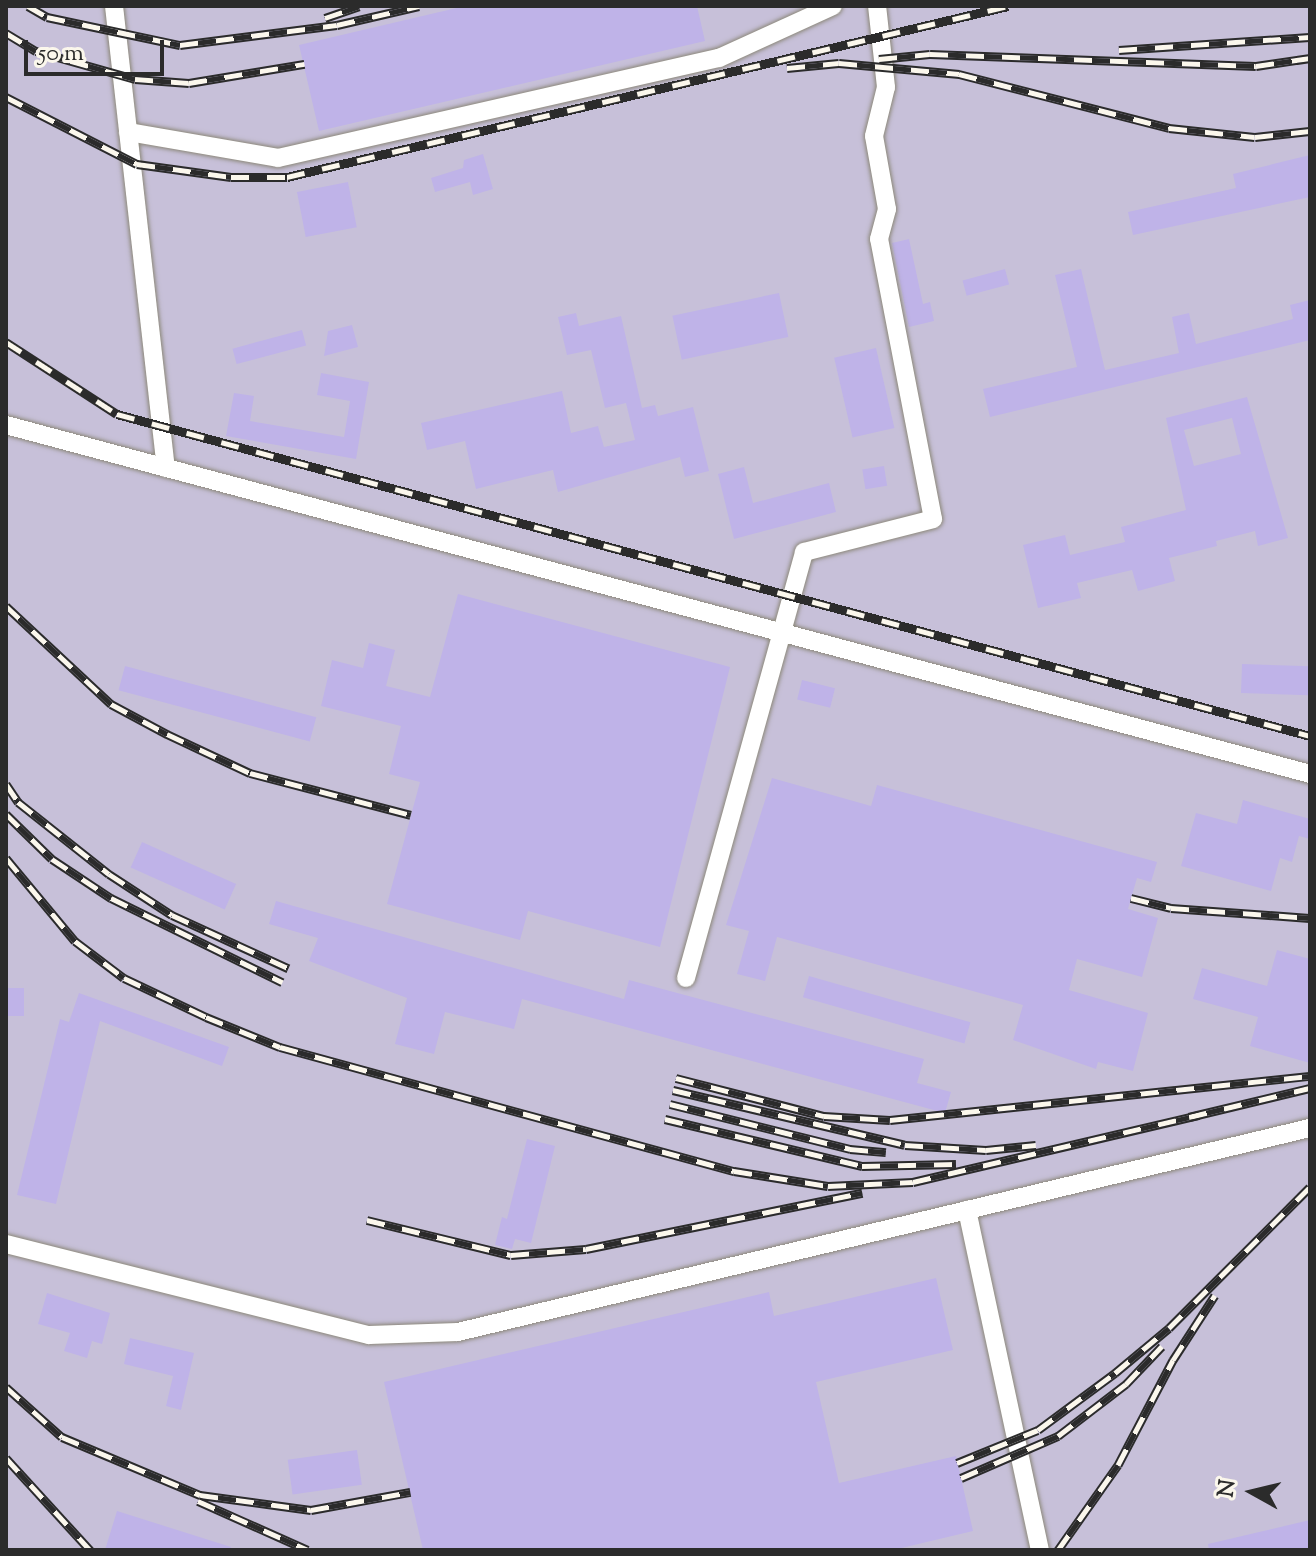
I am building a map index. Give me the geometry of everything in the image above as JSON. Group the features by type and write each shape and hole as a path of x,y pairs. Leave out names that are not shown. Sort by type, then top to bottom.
{"lane":[{"path":"114,6 166,468"},
{"path":"128,132 278,158 719,58 833,6"},
{"path":"686,978 779,632 804,552 933,519 879,239 887,209 874,136 886,87 877,6"},
{"path":"6,425 1310,774"},
{"path":"6,1244 369,1335 458,1332 1310,1128"},
{"path":"967,1210 1040,1550"}],"shaded area":[{"path":"6,6 1310,6 1310,1550 6,1550"}],"building":[{"path":"465,6 697,6 705,41 319,131 299,45"},
{"path":"483,154 493,189 473,195 470,182 435,192 431,178 463,168 464,160"},
{"path":"1310,155 1310,197 1133,235 1128,212 1236,188 1233,174"},
{"path":"348,182 357,227 306,237 297,192"},
{"path":"909,239 923,304 930,302 934,321 909,327 892,243"},
{"path":"1005,269 1009,284 967,296 962,280"},
{"path":"1081,269 1105,370 1179,353 1172,317 1189,313 1196,344 1293,319 1290,305 1310,300 1310,340 990,417 983,389 1077,367 1055,275"},
{"path":"779,293 788,337 682,360 672,316"},
{"path":"576,313 579,326 621,316 642,408 655,405 658,416 693,407 709,471 685,477 680,457 558,492 553,470 476,489 465,441 427,450 421,423 562,391 571,433 598,426 604,447 635,440 626,403 605,408 591,350 567,355 558,317"},
{"path":"352,325 358,347 324,356 328,331"},
{"path":"302,330 306,345 237,364 232,349"},
{"path":"876,348 894,428 853,438 834,358"},
{"path":"321,373 369,382 356,459 226,436 234,393 254,396 250,421 344,437 350,401 317,395"},
{"path":"1247,397 1288,538 1258,546 1255,531 1216,541 1217,546 1169,558 1175,581 1138,591 1132,570 1077,583 1081,598 1038,608 1023,545 1065,535 1070,555 1125,542 1121,527 1186,510 1166,418","holes":["1232,418 1241,454 1194,466 1184,430"]},
{"path":"884,466 887,486 865,489 862,469"},
{"path":"744,467 753,503 829,483 836,512 734,539 718,474"},
{"path":"458,594 730,667 660,947 528,911 520,940 387,904 420,782 389,774 401,726 321,706 332,660 363,668 369,643 395,650 386,686 430,697"},
{"path":"1242,664 1310,666 1309,695 1241,693"},
{"path":"125,666 316,717 310,741 119,690"},
{"path":"802,680 835,688 830,708 797,699"},
{"path":"772,778 871,806 877,785 1157,862 1151,882 1137,878 1128,909 1158,918 1142,977 1077,959 1069,990 1148,1013 1133,1071 1098,1062 1096,1069 1013,1040 1023,1005 777,937 765,981 737,974 749,931 726,925"},
{"path":"1243,800 1310,819 1310,839 1299,836 1292,862 1280,858 1271,891 1181,866 1196,813 1237,824"},
{"path":"142,842 236,884 225,909 131,868"},
{"path":"276,901 624,999 629,980 924,1059 917,1083 951,1092 945,1113 522,999 514,1029 445,1012 434,1054 395,1044 407,998 309,961 318,938 269,924"},
{"path":"1277,950 1310,959 1310,1063 1250,1046 1258,1017 1193,999 1202,968 1267,986"},
{"path":"809,976 970,1022 964,1043 803,997"},
{"path":"6,988 24,988 24,1016 6,1016"},
{"path":"79,993 229,1047 222,1066 100,1021 56,1204 17,1195 60,1019 69,1022"},
{"path":"527,1139 555,1146 531,1243 515,1239 512,1249 495,1245 502,1217 507,1219"},
{"path":"936,1278 953,1350 816,1382 839,1483 956,1456 973,1531 893,1550 423,1550 384,1382 769,1292 774,1316"},
{"path":"47,1293 110,1313 102,1344 92,1341 87,1358 64,1351 70,1333 38,1324"},
{"path":"130,1338 194,1353 181,1410 166,1406 173,1376 124,1364"},
{"path":"357,1450 362,1485 293,1494 288,1460"},
{"path":"117,1511 231,1547 230,1550 105,1550"},
{"path":"1310,1520 1310,1550 1209,1550 1208,1544"}],"railway":[{"path":"28,6 47,17 180,45 337,25 419,6"},
{"path":"325,18 359,6"},
{"path":"6,97 137,164 231,177 287,177 1008,6"},
{"path":"6,33 36,51 135,79 189,83 304,64"},
{"path":"1119,50 1310,37"},
{"path":"879,59 930,54 1256,66 1310,58"},
{"path":"787,68 839,63 959,74 1169,128 1255,137 1310,131"},
{"path":"6,342 117,414 1310,736"},
{"path":"6,606 111,704 167,734 250,773 411,815"},
{"path":"6,784 18,802 109,874 172,915 288,968"},
{"path":"6,814 52,859 111,898 282,982"},
{"path":"6,858 75,941 124,978 206,1017 280,1047 734,1171 828,1186 913,1182 1199,1115"},
{"path":"1131,898 1171,908 1310,918"},
{"path":"676,1078 824,1116 890,1120 1310,1076"},
{"path":"1189,1117 1310,1088"},
{"path":"673,1090 905,1145 986,1150 1036,1145"},
{"path":"670,1104 850,1149 886,1152"},
{"path":"665,1119 862,1166 956,1164"},
{"path":"957,1463 1038,1430 1115,1373 1169,1328 1310,1187"},
{"path":"367,1220 511,1255 586,1249 862,1193"},
{"path":"1058,1550 1118,1465 1173,1360 1215,1295"},
{"path":"961,1478 1058,1436 1126,1384 1162,1346"},
{"path":"6,1387 62,1437 200,1495 311,1510 410,1492"},
{"path":"6,1458 90,1550"},
{"path":"198,1501 308,1550"}]}
